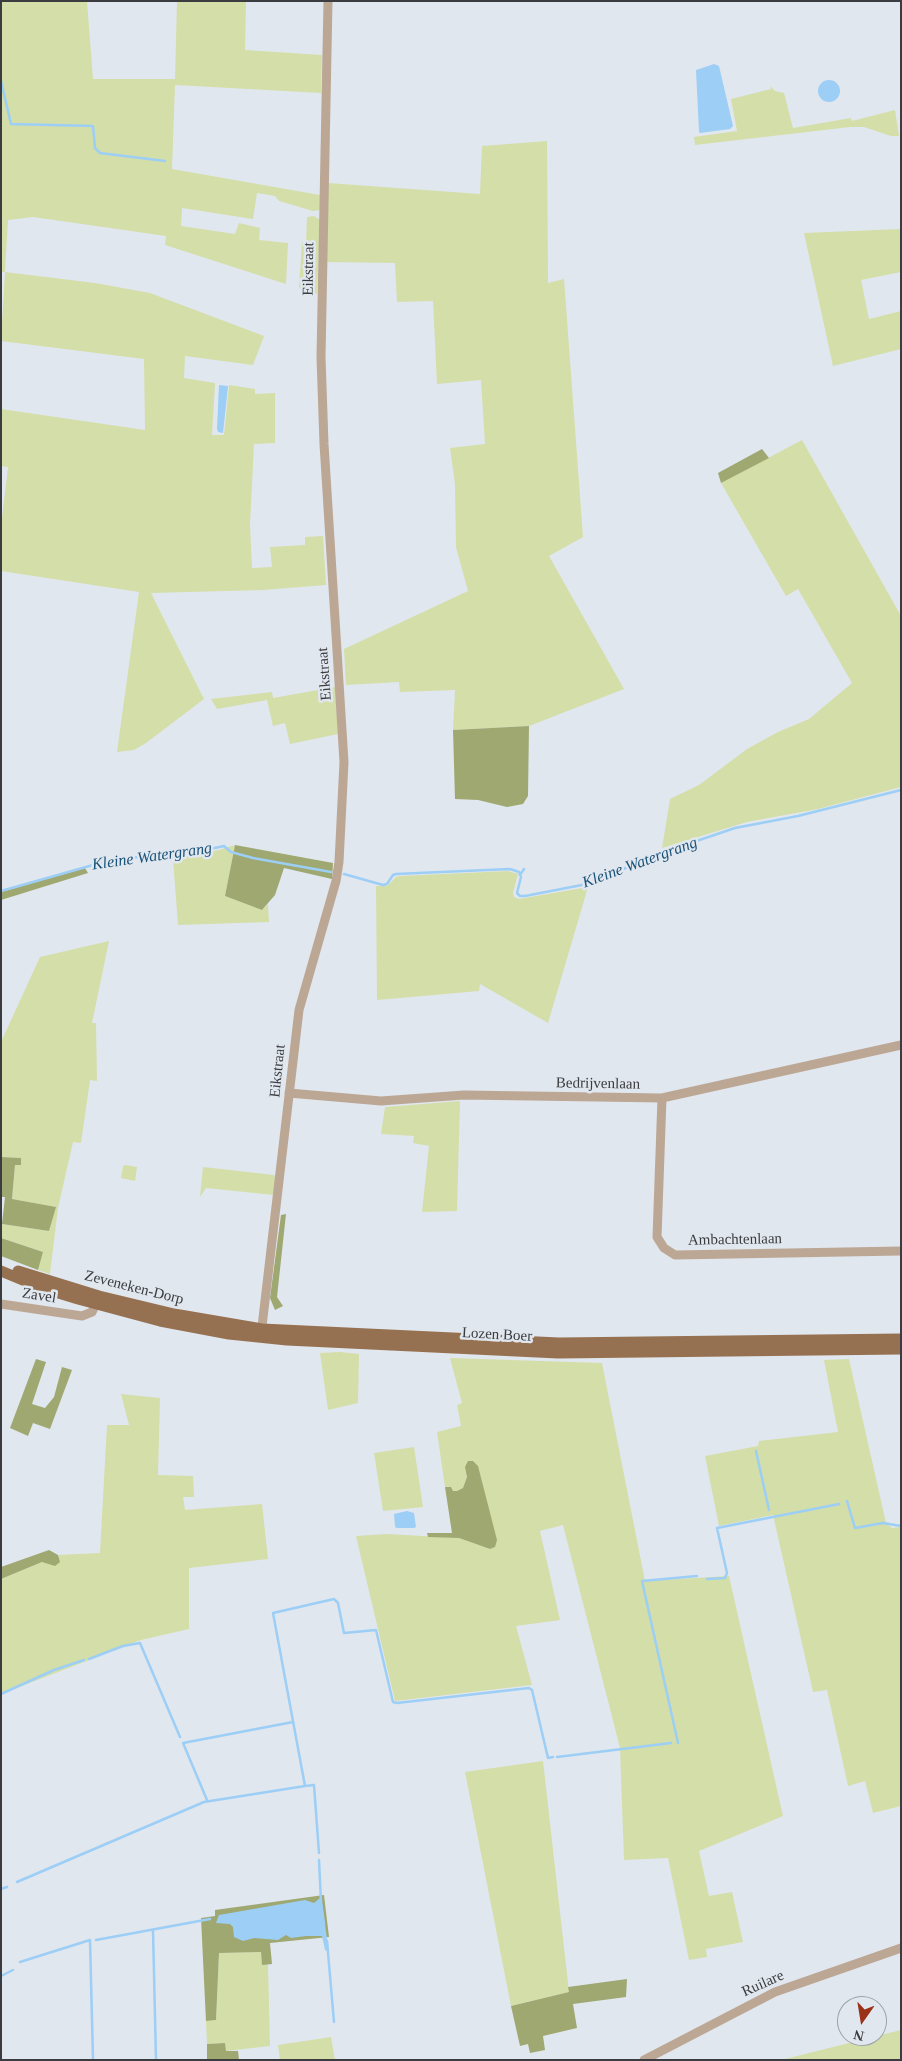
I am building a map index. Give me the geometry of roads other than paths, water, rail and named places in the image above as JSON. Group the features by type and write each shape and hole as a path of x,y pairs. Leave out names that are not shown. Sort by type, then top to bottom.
{"main road":[{"name":"Zeveneken-Dorp","path":"1,1265 97,1300 174,1314 262,1334"},
{"name":"Zeveneken-Dorp","path":"1,1271 42,1288 80,1295"},
{"name":"Lozen Boer","path":"262,1334 558,1343 901,1339"},
{"name":"Lozen Boer","path":"262,1334 558,1353 901,1349"}],"street":[{"name":"Eikstraat","path":"262,1334 299,1010 336,881 339,862 344,762 324,444 321,357 328,1"},
{"name":"Bedrijvenlaan","path":"290,1093 381,1101 464,1095 662,1098 901,1045"},
{"name":"Ambachtenlaan","path":"662,1098 657,1237 664,1248 675,1255 901,1251"},
{"name":"Zavel","path":"72,1314 80,1295"},
{"name":"Zavel","path":"1,1304 82,1316 88,1315 97,1300"},
{"name":"Ruilare","path":"644,2060 775,1992 901,1948"}],"water":[{"path":"714,64 719,66 733,126 730,129 700,133 696,70"},
{"path":"829,80 837,83 840,91 837,99 829,102 821,99 818,91 821,83"},
{"path":"219,385 228,386 223,433 218,432 217,429"},
{"path":"407,1511 414,1513 416,1527 396,1528 394,1514"},
{"path":"321,1897 329,1952 325,1950 322,1936 291,1938 286,1935 278,1940 254,1938 243,1941 234,1937 233,1927 230,1924 216,1923 219,1915 305,1900 314,1903"}],"waterway":[{"path":"1,81 11,124 93,126 95,148 100,153 165,161"},
{"name":"Kleine Watergrang","path":"344,874 383,885 387,884 393,875 396,874 510,869 519,872 521,877 517,893 520,896 525,896 587,884 664,852 735,828 798,816 901,790"},
{"name":"Kleine Watergrang","path":"1,891 93,865 138,857 172,857 224,846 231,852 253,858 331,872"},
{"name":"Kleine Watergrang","path":"520,875 524,869"},
{"path":"756,1451 769,1510"},
{"path":"847,1501 855,1528 883,1523 901,1526"},
{"path":"707,1579 725,1578 727,1573 717,1528 839,1504"},
{"path":"678,1743 642,1581 697,1576"},
{"path":"319,1853 314,1785 305,1786 273,1613 334,1599 338,1603 344,1633 376,1630 393,1702 529,1688 532,1690 548,1758 553,1757"},
{"path":"89,1659 123,1646 140,1643 180,1737"},
{"path":"1,1694 54,1670 84,1660"},
{"path":"207,1800 183,1743 293,1722"},
{"path":"557,1757 671,1743"},
{"path":"17,1882 204,1802 305,1786"},
{"path":"319,1860 324,1925"},
{"path":"1,1889 7,1887"},
{"path":"96,1940 210,1919"},
{"path":"153,1930 156,2060"},
{"path":"20,1962 90,1940 93,2060"},
{"path":"327,1941 334,2022"},
{"path":"1,1976 13,1970"}]}
